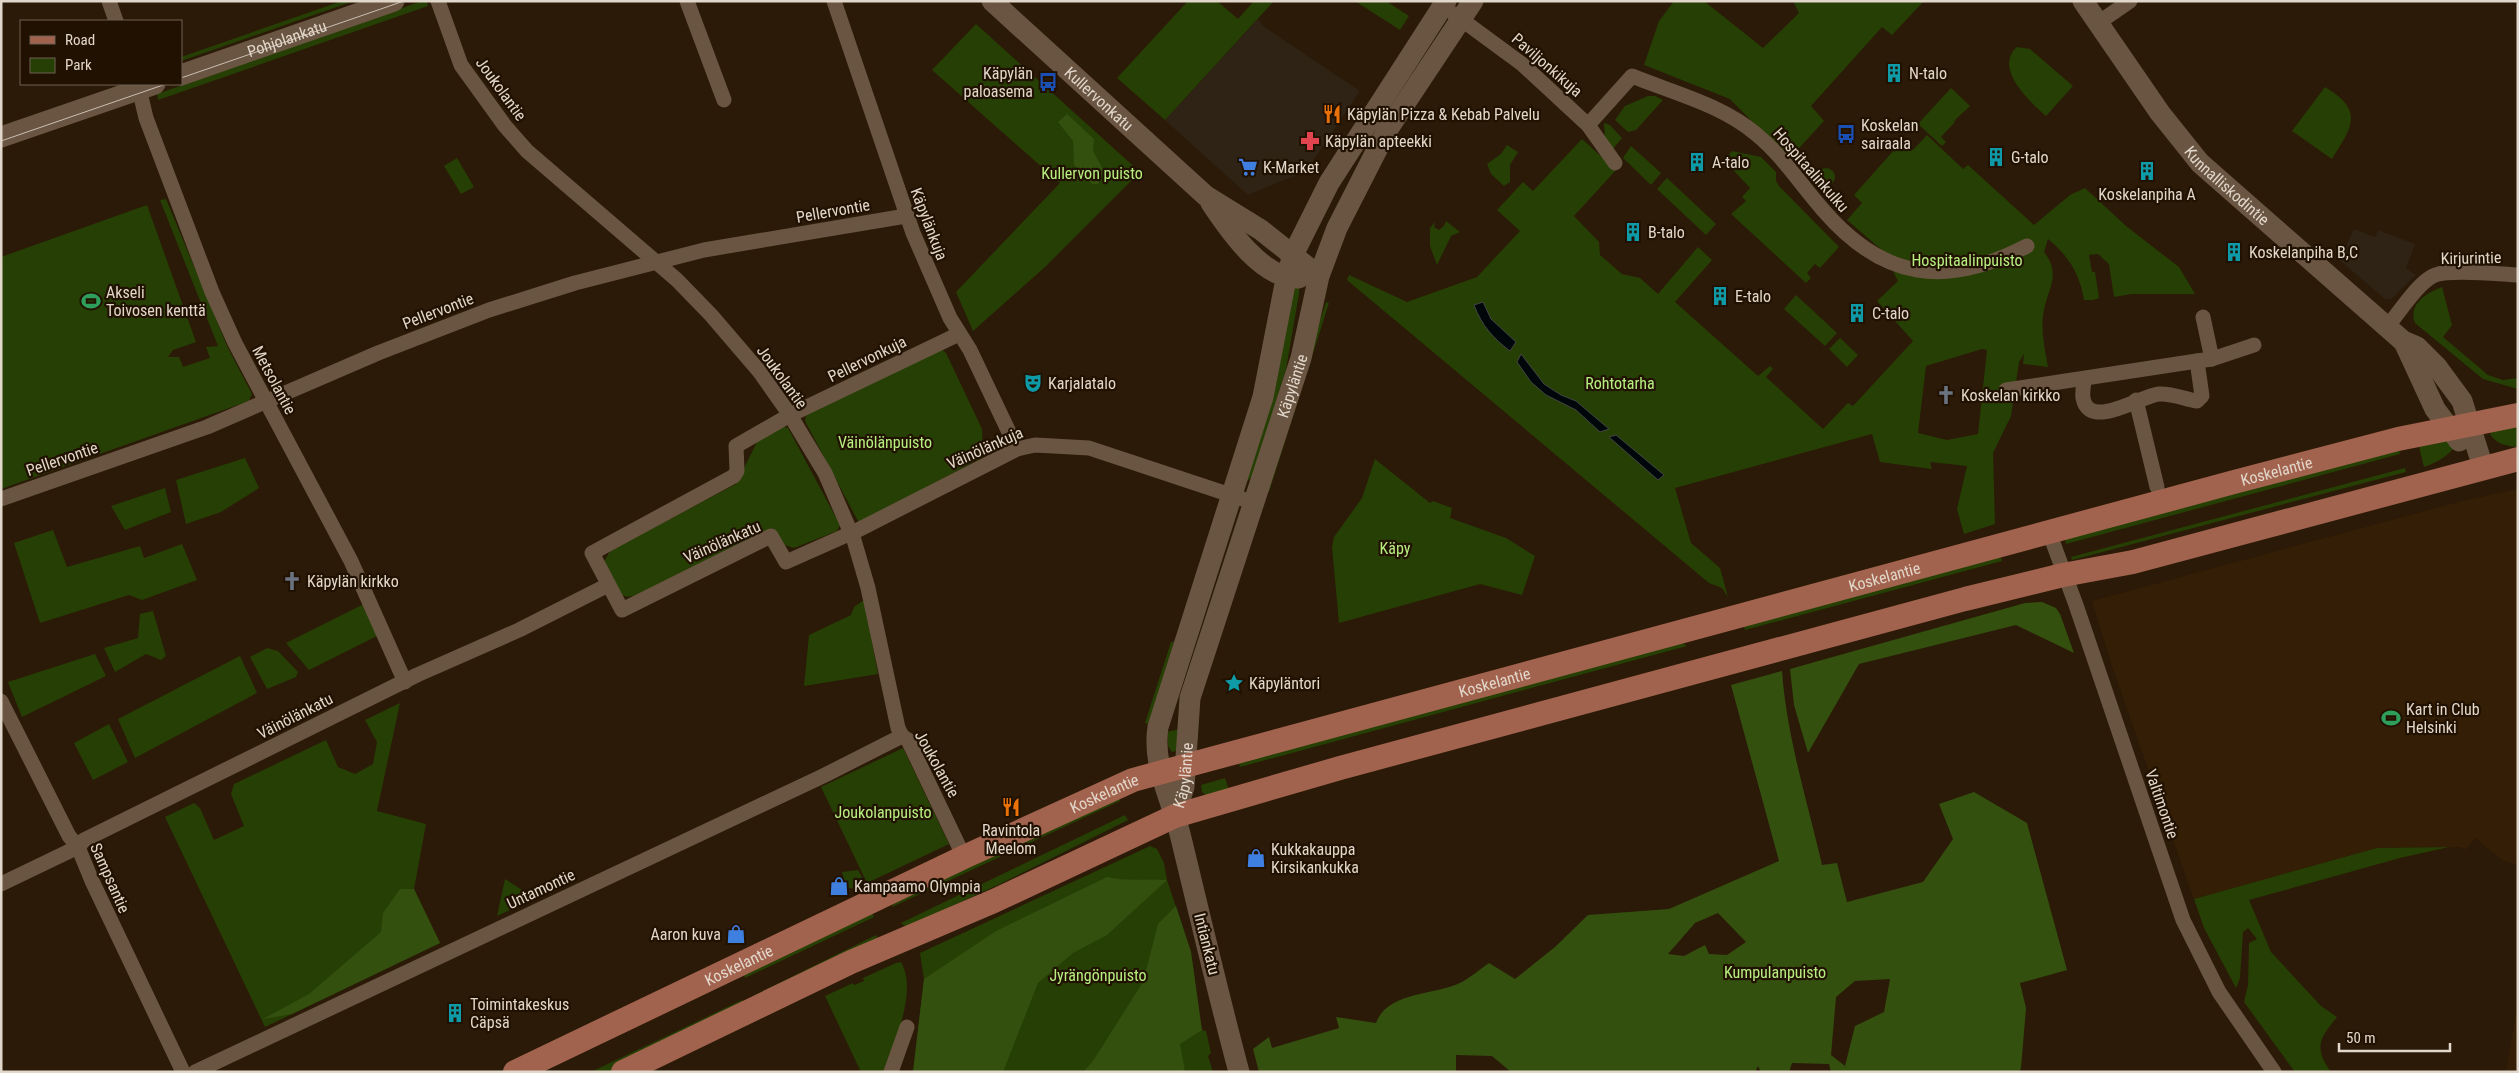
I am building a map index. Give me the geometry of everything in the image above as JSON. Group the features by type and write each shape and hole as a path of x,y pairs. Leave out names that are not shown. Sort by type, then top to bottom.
{"main road":[{"name":"Pohjolankatu","path":"182,75 394,1"},
{"name":"Kullervonkatu","path":"992,1 1206,196 1261,230 1319,276"},
{"name":"Kunnalliskodintie","path":"2083,1 2160,113 2200,163 2395,334 2436,409 2458,426 2483,467"},
{"name":"Käpyläntie","path":"1175,816 1159,772 1156,739 1162,712 1233,496 1263,397 1286,279 1293,255 1329,183 1445,4"},
{"name":"Käpyläntie","path":"1175,816 1184,787 1190,698 1301,358 1319,276 1337,228 1386,132 1467,10"},
{"path":"1,137 144,86"},
{"name":"Kullervonkatu","path":"1206,196 1232,234 1249,253 1286,279"},
{"path":"1286,279 1319,276"},
{"name":"Koskelantie","path":"515,1072 964,857 1117,786 1159,772 1536,672 2234,482 2458,426 2518,415"},
{"path":"623,1072 851,962 994,901 1175,816 1340,768 1982,594 2064,575 2133,562 2518,458"},
{"name":"Intiankatu","path":"1175,816 1239,1072"}],"street":[{"path":"109,1 116,20"},
{"name":"Joukolantie","path":"438,1 461,65 505,126 541,163 658,263 711,315 759,371 790,415 825,473 851,533 868,588 898,728 902,736 908,740 964,857"},
{"path":"687,1 724,100"},
{"name":"Käpylänkuja","path":"834,1 906,216 930,276 959,334 970,350 1017,449"},
{"path":"2098,23 2130,1"},
{"name":"Paviljonkikuja","path":"1445,4 1467,10 1588,125 1615,163"},
{"name":"Hospitaalinkulku","path":"1588,125 1632,76 1726,113 1742,123 1769,147 1842,231 1861,247 1880,258 1922,270 1953,272 1998,261 2027,246"},
{"name":"Metsolantie","path":"144,86 146,118 212,292 235,343 312,483 351,561 405,682"},
{"name":"Pellervontie","path":"1,499 207,427 378,352 490,310 575,283 704,250 906,216"},
{"name":"Kirjurintie","path":"2395,334 2422,284 2434,275 2447,273 2518,275"},
{"path":"2084,379 2084,399 2087,406 2096,413 2107,413 2136,400 2161,394 2197,401 2202,396 2205,360 2203,317"},
{"name":"Pellervonkuja","path":"790,415 959,334"},
{"path":"2006,390 2205,360 2254,345"},
{"path":"2136,400 2157,487"},
{"name":"Väinölänkatu","path":"790,415 736,446 737,471 734,476 592,553 608,585 622,610 771,536 786,562 851,533"},
{"name":"Väinölänkuja","path":"851,533 1017,449 1035,445 1089,448 1255,503"},
{"name":"Valtimontie","path":"2049,532 2076,605 2183,920 2218,992 2274,1072"},
{"name":"Väinölänkatu","path":"1,884 78,847 84,840 405,682 519,630 608,585"},
{"name":"Sampsantie","path":"2,704 70,836 78,847 92,882 183,1072"},
{"name":"Untamontie","path":"195,1072 823,776 902,736"},
{"path":"891,1072 907,1026"}],"shaded area":[{"path":"1258,19 1263,26 1360,91 1306,171 1248,195 1165,120"},
{"path":"2354,229 2375,237 2378,230 2415,244 2406,268 2416,275 2391,299 2385,299 2335,256 2343,253"},
{"path":"1483,302 1491,319 1516,342 1510,351 1484,325 1474,305"},
{"path":"1521,354 1544,384 1561,395 1576,401 1609,429 1600,432 1576,410 1546,395 1531,382 1517,362"},
{"path":"1616,435 1664,475 1658,480 1609,437"},
{"path":"2518,489 2518,865 2502,860 2475,838 2465,850 2461,847 2377,848 2194,899 2113,669 2092,601 2466,500"},
{"path":"2518,1005 2518,1072 2506,1072 2517,1008"}],"green space":[{"path":"342,1 354,1 182,61 182,57"},
{"path":"422,1 427,1 428,6 158,100 157,94"},
{"path":"1188,1 1217,1 1238,19 1254,1 1274,1 1165,120 1117,78"},
{"path":"1355,1 1386,1 1409,16 1400,30"},
{"path":"1674,1 1704,1 1763,48 1799,13 1793,1 1924,1 1892,35 1882,27 1811,106 1824,121 1789,159 1730,99 1644,65 1659,21"},
{"name":"Kullervon puisto","path":"976,24 1140,172 1044,268 973,331 956,292 1060,183 932,70"},
{"path":"2017,47 2030,49 2073,86 2046,116 2023,94 2011,74 2009,65 2011,55"},
{"path":"2325,87 2346,104 2351,120 2345,138 2332,159 2292,131"},
{"path":"1951,88 1970,106 1941,137 1946,142 1942,146 1918,124"},
{"path":"1648,96 1655,96 1663,100 1636,130 1628,132 1615,120 1625,106"},
{"path":"1067,114 1094,139 1093,151 1104,171 1098,184 1092,184 1074,165 1073,141 1058,122"},
{"path":"1604,123 1610,125 1622,138 1613,149 1605,138"},
{"path":"1927,135 1963,169 1968,165 2034,225 2070,195 2085,188 2126,226 2179,267 2195,294 2132,294 2114,297 2109,264 2098,254 2089,255 2092,272 2095,272 2099,298 2084,300 2080,282 2072,266 2062,252 2048,239 2044,252 2050,261 2053,276 2043,316 2043,329 2048,367 2023,364 2024,354 2019,362 2011,416 1993,453 1995,524 1964,534 1957,509 1967,466 1930,462 1932,469 1880,462 1872,434 1675,488 1691,543 1720,568 1728,597 1722,588 1709,583 1347,280 1349,275 1407,302 1477,277 1520,231 1497,210 1523,182 1533,191 1582,139 1616,170 1574,216 1599,242 1600,255 1622,274 1640,278 1658,294 1698,247 1712,260 1675,302 1758,376 1770,366 1773,369 1766,377 1823,429 1848,403 1853,406 1913,341 1877,301 1898,281 1883,251 1847,220 1862,203 1854,195 1903,140 1913,150","holes":["1982,349 1987,350 1978,434 1947,440 1918,433 1926,366"]},
{"path":"1507,145 1518,152 1510,165 1510,182 1504,186 1491,174 1487,164 1501,154"},
{"path":"1631,146 1661,173 1651,185 1623,158"},
{"path":"1732,151 1761,157 1776,172 1776,181 1779,186 1839,247 1820,268 1815,264 1807,273 1811,278 1806,283 1731,214 1746,201 1742,197 1750,188 1724,160"},
{"path":"457,158 474,187 461,194 444,166"},
{"path":"1826,168 1832,171 1835,177 1832,183 1826,186 1820,183 1817,177 1820,171"},
{"path":"1667,178 1716,224 1706,235 1657,189"},
{"name":"Akseli Toivosen kenttä","path":"166,199 228,348 252,394 249,401 1,489 1,257 147,205 196,342 173,350 168,357 179,357 183,367 210,358 206,347 218,346 160,200"},
{"path":"1446,221 1460,232 1451,236 1437,265 1430,246 1430,228 1435,222 1434,227 1439,230"},
{"path":"1294,285 1299,286 1299,294 1286,369 1253,476 1244,484"},
{"path":"2442,287 2452,325 2443,337 2488,375 2503,380 2518,378 2518,389 2483,379 2415,323 2413,316 2416,305 2430,292"},
{"path":"1796,295 1837,333 1825,346 1784,309"},
{"path":"1326,302 1329,303 1269,492 1265,491"},
{"path":"1840,338 1858,355 1847,367 1829,349"},
{"name":"Väinölänpuisto","path":"941,349 946,353 982,429 983,457 859,523 805,421 806,415"},
{"path":"2518,424 2518,447 2502,444 2490,434 2493,429"},
{"name":"Väinölänpuisto","path":"783,426 788,428 840,525 837,531 794,548 785,545 773,528 646,592 628,597 621,595 603,564 610,551 736,484 758,440"},
{"path":"2453,436 2454,448 2433,464 2424,467 2418,443"},
{"path":"2399,447 2400,454 2066,544 2065,539"},
{"path":"245,458 259,488 221,512 186,524 176,480"},
{"name":"Käpy","path":"1375,459 1430,503 1433,501 1452,508 1450,518 1506,538 1535,556 1522,595 1480,584 1339,623 1332,547 1334,537 1362,498"},
{"path":"2405,468 2406,472 2072,560 2071,557"},
{"path":"165,488 171,512 125,530 111,506"},
{"path":"53,530 67,567 140,546 144,558 182,544 197,580 142,600 129,595 40,623 14,543"},
{"path":"2000,555 2002,561 1745,630 1743,624"},
{"path":"864,600 878,674 804,686 809,635 851,615 854,607"},
{"path":"2042,602 2056,608 2060,614 2074,653 2016,625 1859,664 1808,753 1794,705 1790,669 2025,603"},
{"path":"366,603 379,635 309,670 286,643"},
{"path":"153,611 166,656 161,660 146,654 115,672 104,648 138,638 140,614"},
{"path":"1171,642 1174,642 1149,724 1145,723"},
{"path":"1681,642 1687,646 1240,767 1238,761"},
{"path":"267,648 278,651 298,672 296,677 267,689 250,657"},
{"path":"95,654 106,676 22,717 8,682"},
{"path":"240,656 257,693 135,758 118,719"},
{"name":"Kumpulanpuisto","path":"1782,671 1793,745 1822,865 1837,863 1847,902 1923,882 1953,839 1939,804 1974,792 2027,823 2067,970 2020,983 2026,1008 2021,1068 2019,1072 1831,1072 1829,1064 1792,1063 1789,1072 1761,1072 1758,1066 1755,1072 1511,1072 1492,1056 1456,1055 1456,1072 1259,1072 1253,1049 1269,1037 1272,1048 1339,1028 1336,1017 1376,1023 1390,1005 1412,996 1460,983 1489,963 1515,979 1555,947 1588,915 1669,909 1779,861 1731,685","holes":["1718,913 1746,942 1727,955 1709,954 1705,945 1684,956 1668,954 1695,923","1890,979 1884,1012 1855,1026 1845,1066 1831,1055 1836,997 1855,981"]},
{"path":"400,703 377,811 426,824 414,889 440,943 265,1027 165,817 194,803 200,808 214,840 244,826 231,794 234,784 326,740 338,767 355,774 373,764 377,742 365,720"},
{"path":"109,724 128,762 93,780 74,743"},
{"path":"1179,729 1176,751 1172,752 1168,746 1167,732"},
{"name":"Joukolanpuisto","path":"903,748 949,844 867,883 821,787"},
{"path":"1225,778 1229,790 1207,796 1202,792 1201,785"},
{"path":"1118,795 1120,801 892,907 893,904"},
{"path":"1125,815 1128,820 1000,884 911,925 905,926 901,923"},
{"name":"Jyrängönpuisto","path":"1150,846 1157,849 1164,863 1167,880 1191,952 1201,1027 1202,1030 1206,1031 1211,1053 1208,1056 1213,1072 913,1072 924,979 920,953"},
{"path":"2449,847 2400,858 2249,900 2271,952 2321,1006 2337,1017 2326,1031 2321,1043 2322,1056 2331,1072 2295,1072 2244,1002 2248,985 2249,943 2257,939 2248,928 2243,932 2240,978 2236,988 2204,928 2194,899 2377,848"},
{"path":"858,870 866,884 858,890 846,887 842,872"},
{"path":"1107,877 1167,880 1107,935 1073,953 1038,983 1003,1072 913,1072 924,979 996,931"},
{"path":"505,879 530,895 531,900 497,916"},
{"path":"400,889 414,889 440,943 292,1014 263,1019 309,994 381,932 383,913"},
{"path":"1176,906 1191,952 1202,1030 1180,1044 1185,1072 1083,1072 1093,1061 1143,982 1158,924"},
{"path":"872,913 874,917 745,978 743,972"},
{"path":"876,935 879,940 758,1001 755,995"},
{"path":"901,962 906,974 906,1002 903,1017 884,1072 861,1072 825,996 853,983 854,985 864,981 863,978"},
{"path":"742,1000 745,1006 609,1072 591,1072"}],"tram line":[{"path":"182,78 404,1"},
{"path":"1,141 163,85"}],"place":[{"name":"N-talo","path":"1894,73"},
{"name":"Käpylän paloasema","path":"1048,82"},
{"name":"Käpylän Pizza & Kebab Palvelu","path":"1332,114"},
{"name":"Koskelan sairaala","path":"1846,134"},
{"name":"Käpylän apteekki","path":"1310,141"},
{"name":"G-talo","path":"1996,157"},
{"name":"A-talo","path":"1697,162"},
{"name":"K-Market","path":"1248,167"},
{"name":"Koskelanpiha A","path":"2147,171"},
{"name":"B-talo","path":"1633,232"},
{"name":"Koskelanpiha B,C","path":"2234,252"},
{"name":"E-talo","path":"1720,296"},
{"name":"Akseli Toivosen kenttä","path":"91,301"},
{"name":"C-talo","path":"1857,313"},
{"name":"Karjalatalo","path":"1033,383"},
{"name":"Koskelan kirkko","path":"1946,395"},
{"name":"Käpylän kirkko","path":"292,581"},
{"name":"Käpyläntori","path":"1234,683"},
{"name":"Kart in Club Helsinki","path":"2391,718"},
{"name":"Ravintola Meelom","path":"1011,807"},
{"name":"Kukkakauppa Kirsikankukka","path":"1256,858"},
{"name":"Kampaamo Olympia","path":"839,886"},
{"name":"Aaron kuva","path":"736,934"},
{"name":"Toimintakeskus Cäpsä","path":"455,1013"}],"park label":[{"name":"Hospitaalinpuisto","path":"1967,260"},
{"name":"Rohtotarha","path":"1620,383"}]}
